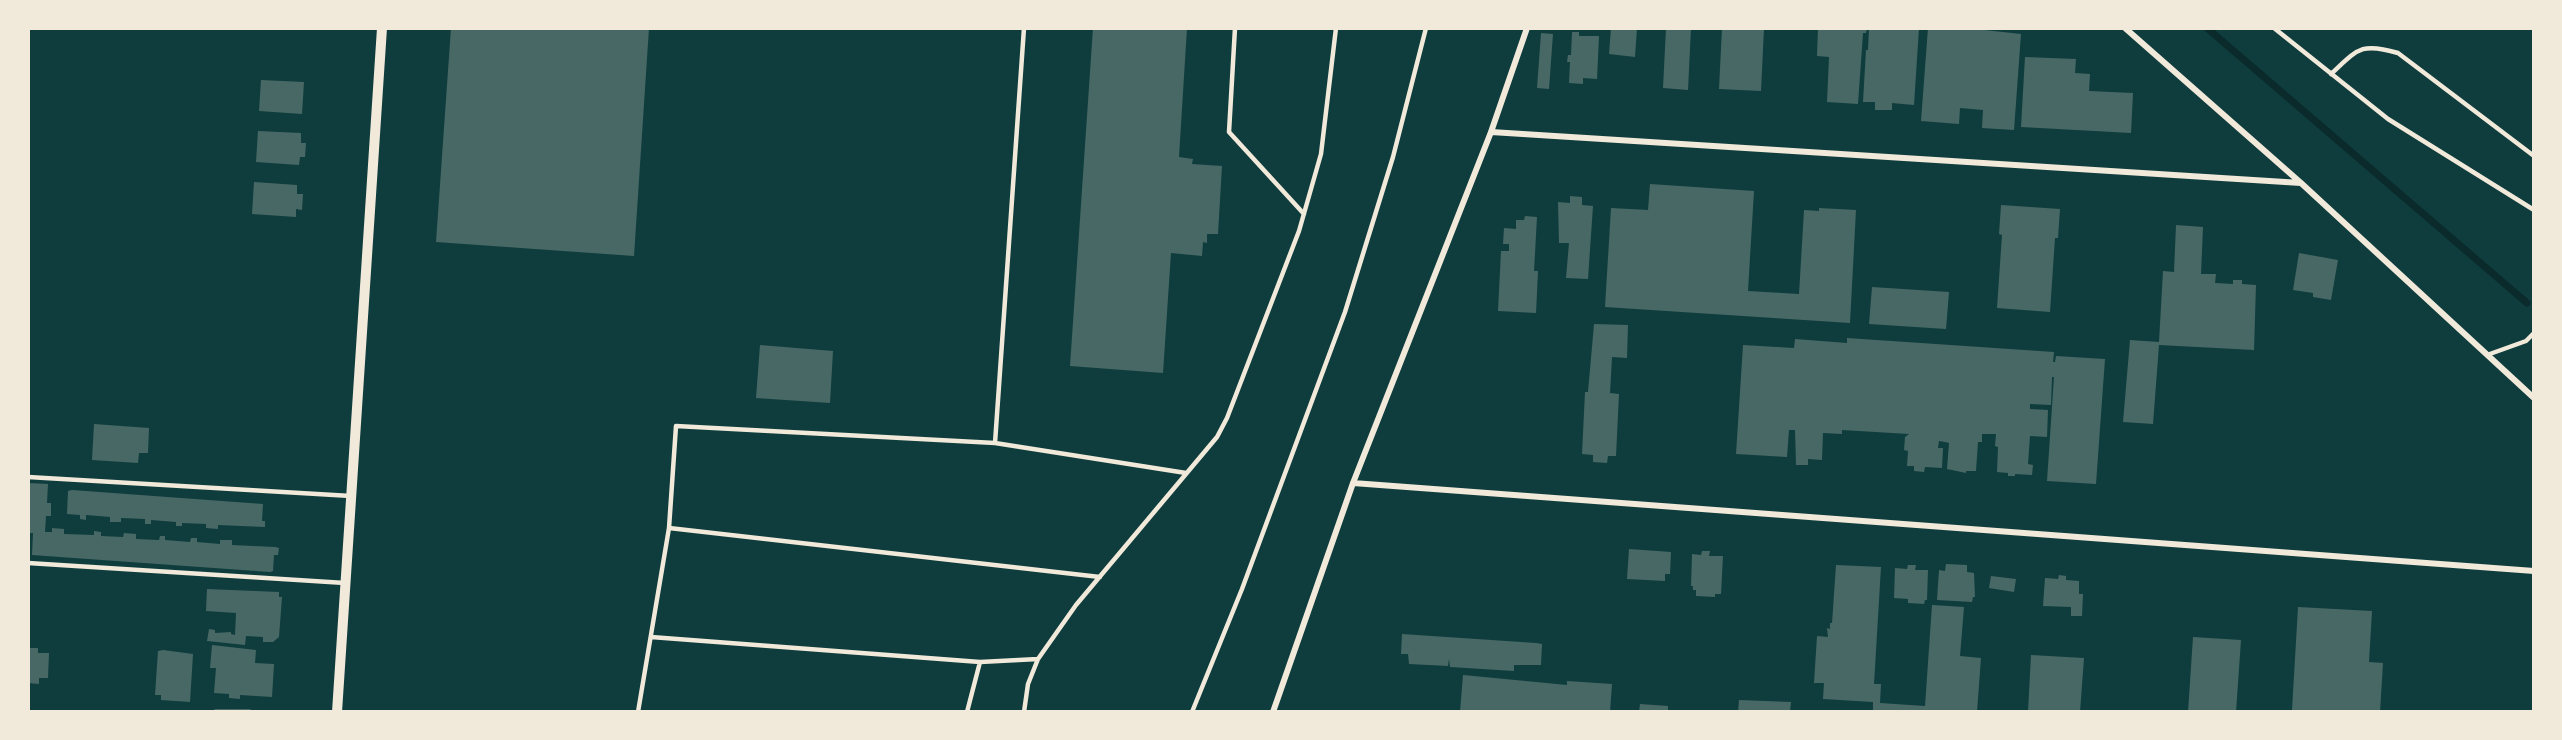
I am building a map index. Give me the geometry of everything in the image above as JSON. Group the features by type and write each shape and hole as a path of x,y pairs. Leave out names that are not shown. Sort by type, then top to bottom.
{"street":[{"path":"337,711 382,28"},
{"path":"1273,711 1353,483 1491,132 1527,28"},
{"path":"2125,28 2301,183 2534,398"},
{"path":"1491,132 2301,183"},
{"path":"1353,483 2534,571"}],"lane":[{"path":"995,443 1024,28"},
{"path":"1234,28 1228,132 1304,214"},
{"path":"1024,711 1028,684 1038,659 1076,605 1217,436 1227,418 1304,214 1321,154 1336,28"},
{"path":"1192,711 1242,589 1345,312 1393,157 1426,28"},
{"path":"2274,28 2388,119 2534,210"},
{"path":"2331,74 2356,51 2376,46 2398,53 2534,156"},
{"path":"2487,355 2526,341 2534,333"},
{"path":"638,711 669,528 676,426 995,443 1186,473"},
{"path":"28,477 351,496"},
{"path":"669,528 1100,577"},
{"path":"28,563 345,584"},
{"path":"651,637 980,662 1038,659"},
{"path":"967,711 980,662"},
{"path":"215,711 250,711"}],"building":[{"path":"451,28 649,28 634,256 436,242"},
{"path":"1093,28 1187,28 1179,157 1193,159 1192,164 1222,166 1218,234 1207,234 1207,243 1203,242 1202,256 1171,253 1163,373 1070,366"},
{"path":"1611,28 1637,28 1635,57 1609,54"},
{"path":"1666,28 1691,28 1688,90 1663,88"},
{"path":"1722,28 1764,28 1761,91 1719,89"},
{"path":"1818,28 1867,28 1866,33 1863,33 1858,104 1827,102 1829,57 1817,56"},
{"path":"1869,28 1919,28 1914,105 1892,103 1892,110 1875,110 1875,102 1863,102"},
{"path":"1928,28 1966,28 2021,34 2014,130 1982,128 1983,110 1960,108 1959,124 1921,121"},
{"path":"1572,32 1579,32 1579,36 1599,36 1597,79 1583,78 1583,84 1569,83 1570,62 1567,62 1568,55 1571,55"},
{"path":"1541,33 1553,34 1549,89 1537,88"},
{"path":"2025,57 2076,59 2075,73 2090,74 2089,91 2133,93 2131,133 2021,127"},
{"path":"261,80 304,82 302,114 259,111"},
{"path":"258,131 301,133 301,143 306,143 305,157 300,157 299,165 256,162"},
{"path":"254,182 297,185 297,194 303,194 302,210 296,209 296,217 252,214"},
{"path":"1650,184 1754,191 1748,291 1799,294 1804,210 1819,211 1819,208 1856,210 1850,323 1605,307 1611,208 1648,210"},
{"path":"1570,196 1582,197 1582,205 1593,206 1588,279 1566,278 1569,243 1559,243 1558,202 1570,203"},
{"path":"2001,205 2060,209 2058,238 2055,238 2050,312 1997,308 2002,235 1999,234"},
{"path":"1525,216 1537,217 1534,271 1538,271 1536,313 1498,311 1501,251 1509,251 1509,244 1503,244 1504,228 1516,229 1516,220 1524,220"},
{"path":"2176,225 2203,227 2201,274 2216,274 2215,283 2233,284 2233,280 2242,280 2242,284 2256,285 2254,350 2159,345 2153,424 2123,422 2130,340 2159,342 2163,271 2174,272"},
{"path":"2299,253 2338,260 2331,300 2313,297 2313,293 2293,290"},
{"path":"1872,287 1949,292 1946,329 1869,324"},
{"path":"1594,324 1628,325 1627,358 1612,357 1610,393 1619,394 1616,456 1608,456 1607,463 1593,462 1593,455 1582,454 1585,392 1588,392"},
{"path":"1847,338 2054,352 2053,362 2056,356 2105,359 2096,484 2047,481 2054,377 2052,377 2051,405 2030,404 2030,409 2048,410 2047,437 2030,436 2028,464 2033,465 2032,475 2008,476 2008,473 1997,472 1996,434 1982,434 1982,442 1978,442 1976,471 1966,471 1966,473 1947,469 1949,443 1939,441 1938,448 1943,448 1942,468 1925,467 1924,472 1914,471 1914,466 1907,466 1908,451 1904,450 1905,437 1909,434 1842,430 1842,434 1823,433 1822,460 1808,459 1808,465 1796,465 1795,430 1789,430 1787,457 1736,454 1743,345 1794,348 1795,339 1847,343"},
{"path":"760,345 833,351 830,403 756,398"},
{"path":"94,424 149,428 148,453 139,453 138,463 92,460"},
{"path":"28,483 48,484 47,503 51,503 51,516 46,516 45,532 52,532 52,528 64,529 64,534 94,535 94,531 101,532 101,536 123,537 124,533 136,534 136,539 159,540 160,536 165,536 165,540 190,542 191,538 197,538 197,542 220,544 220,540 232,540 232,545 275,547 279,548 278,555 274,555 273,571 32,555 33,533 28,533"},
{"path":"68,491 263,504 262,521 265,521 265,527 218,525 218,529 206,528 206,524 182,523 182,526 176,526 176,522 151,520 151,524 145,524 145,519 121,518 121,522 110,522 110,517 86,515 86,520 80,519 80,515 67,514"},
{"path":"1629,549 1671,552 1670,574 1665,574 1665,581 1627,579"},
{"path":"1702,551 1710,551 1709,556 1723,556 1721,594 1715,594 1715,597 1696,596 1696,590 1693,590 1691,586 1692,554 1701,555"},
{"path":"1946,564 1967,565 1967,572 1974,573 1975,597 1972,602 1937,600 1939,570 1945,571"},
{"path":"1836,565 1881,567 1874,684 1881,684 1880,703 1925,706 1932,605 1964,607 1960,656 1981,658 1977,712 1873,712 1873,702 1823,699 1824,683 1814,683 1817,636 1828,637 1827,628 1830,629 1830,623 1832,623"},
{"path":"1908,565 1916,565 1915,570 1928,570 1927,600 1924,604 1908,603 1908,599 1894,598 1895,568 1907,569"},
{"path":"2059,575 2066,576 2066,580 2079,581 2079,594 2083,594 2082,616 2071,616 2071,607 2043,606 2045,578 2058,579"},
{"path":"1991,576 2016,579 2014,592 1989,588"},
{"path":"207,589 279,592 279,597 282,597 279,637 273,642 263,642 263,637 246,636 245,645 207,641 209,629 215,630 215,633 231,632 235,635 236,613 206,611"},
{"path":"2298,607 2372,611 2369,662 2383,663 2380,712 2292,710"},
{"path":"1402,634 1542,644 1541,665 1514,665 1514,671 1450,667 1449,659 1448,666 1409,664 1408,654 1401,654"},
{"path":"2193,637 2241,640 2236,712 2188,712"},
{"path":"212,645 256,650 255,663 274,664 272,697 240,695 240,699 229,698 229,694 214,693 216,668 210,668"},
{"path":"28,648 38,648 38,653 49,653 48,678 39,678 39,684 28,683"},
{"path":"158,651 193,654 190,702 161,700 161,695 155,695"},
{"path":"2031,655 2084,658 2080,712 2028,712"},
{"path":"1463,675 1567,685 1567,681 1612,684 1610,712 1460,712"},
{"path":"1739,700 1791,702 1790,712 1738,712"},
{"path":"1640,704 1668,706 1668,712 1639,712"}],"waterway":[{"path":"2207,28 2527,303"}]}
